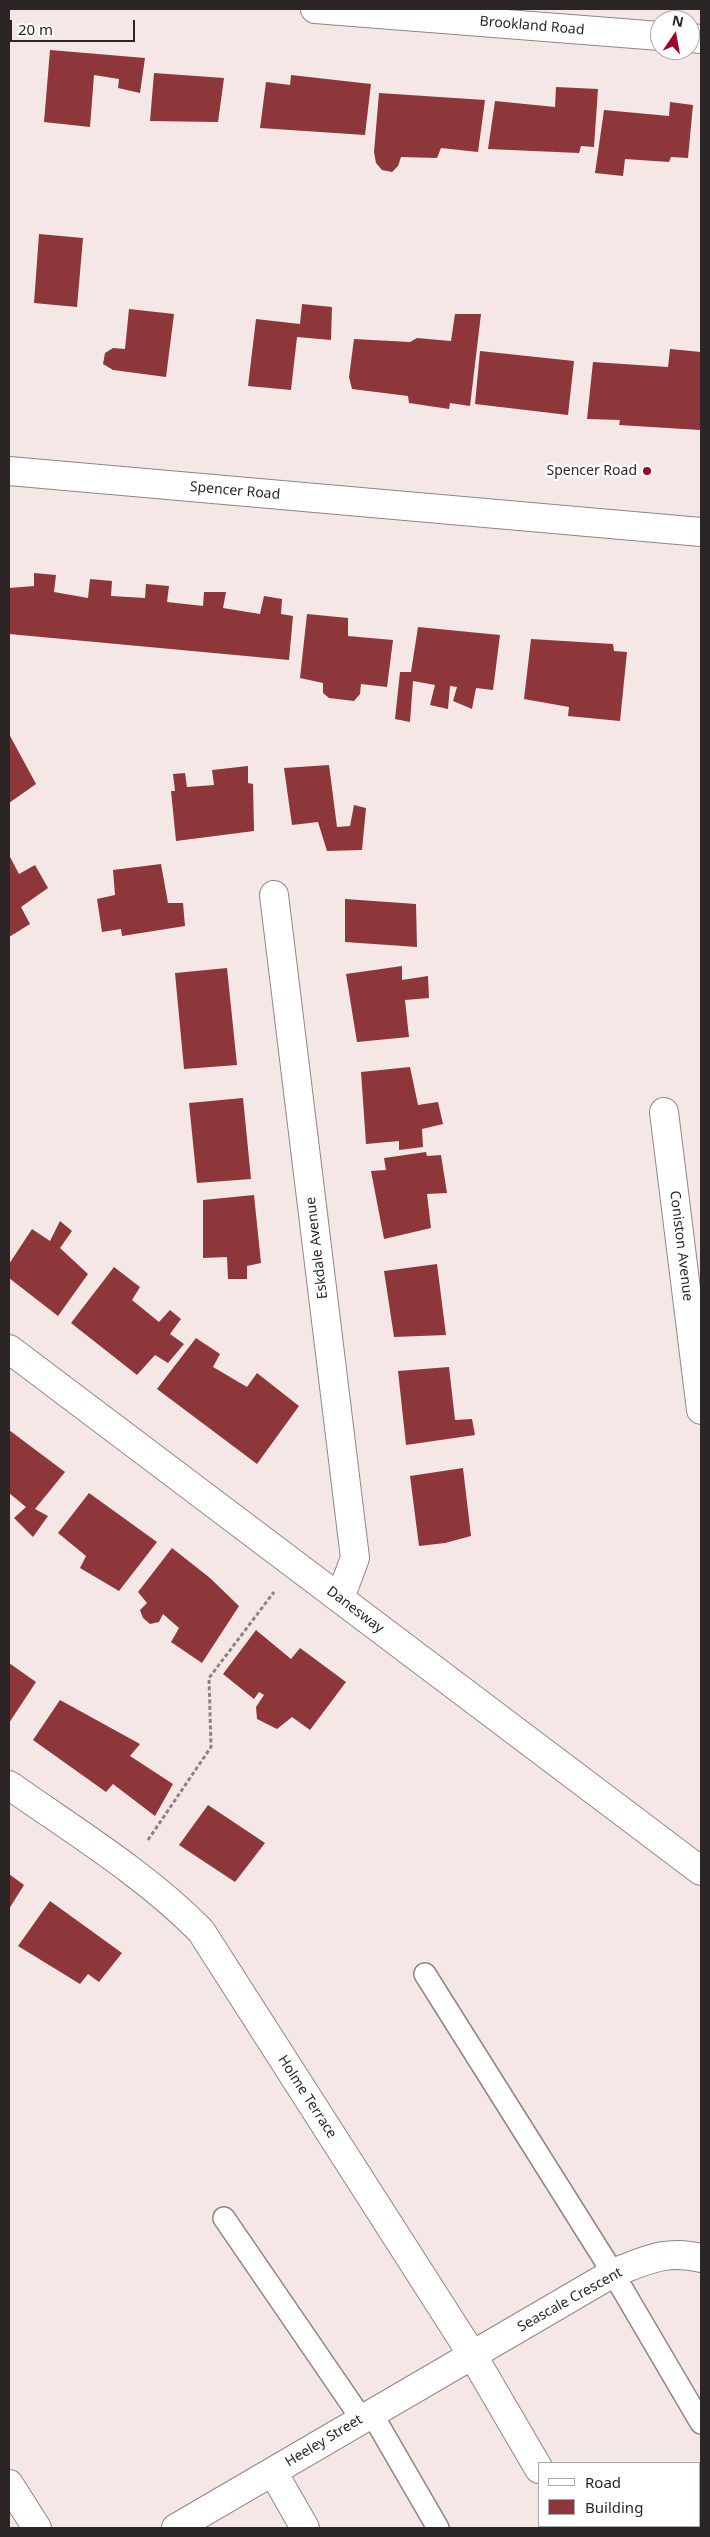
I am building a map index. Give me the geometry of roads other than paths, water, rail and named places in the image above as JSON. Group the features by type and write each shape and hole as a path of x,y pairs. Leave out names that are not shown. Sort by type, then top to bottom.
{"street":[{"name":"Brookland Road","path":"315,9 650,35"},
{"name":"Spencer Road","path":"9,471 701,532"},
{"name":"Eskdale Avenue","path":"274,895 354,1558 340,1598"},
{"name":"Coniston Avenue","path":"664,1112 701,1410"},
{"name":"Danesway","path":"9,1349 701,1871"},
{"name":"Holme Terrace","path":"9,1785 128,1869 179,1909 201,1931 473,2356 538,2467"},
{"name":"Seascale Crescent","path":"473,2356 613,2273 667,2254 683,2253 701,2258"},
{"name":"Heeley Street","path":"176,2528 473,2356"},
{"path":"273,2472 306,2528"},
{"path":"9,2484 37,2528"}],"lane":[{"path":"424,1974 613,2273 701,2423"},
{"path":"224,2218 367,2416 438,2528"}],"place":[{"name":"Spencer Road","path":"647,471"}]}
